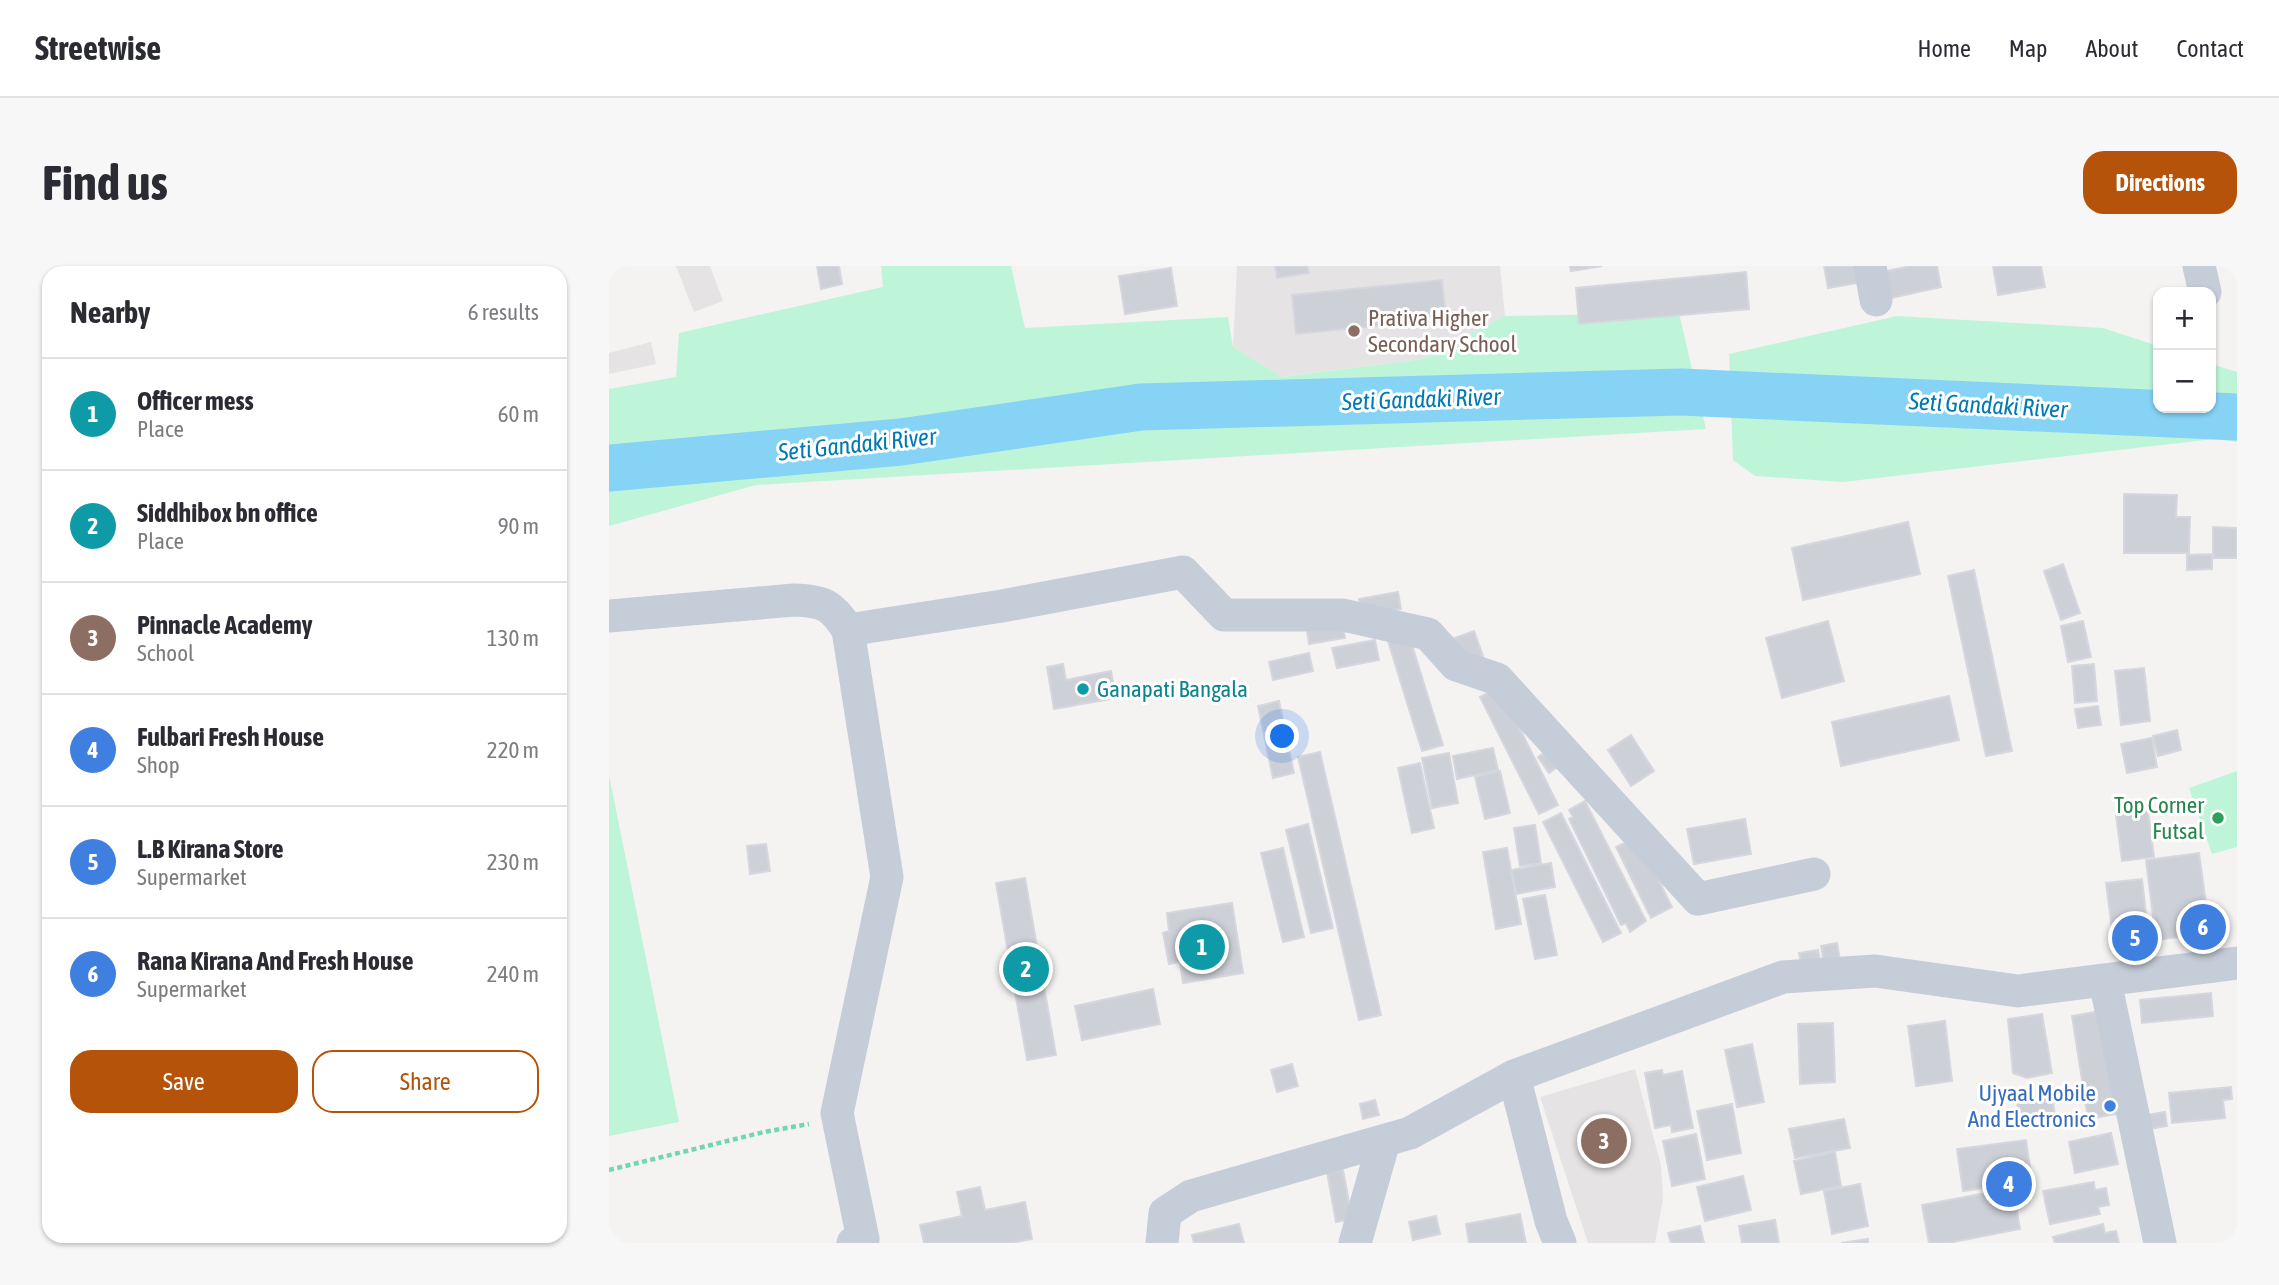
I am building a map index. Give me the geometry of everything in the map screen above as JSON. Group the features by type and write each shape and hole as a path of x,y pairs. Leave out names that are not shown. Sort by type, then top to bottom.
{"street":[{"path":"1870,266 1876,300"},
{"path":"2199,266 2204,287"},
{"path":"848,630 1002,606 1183,572 1224,615 1343,615 1428,634 1456,665 1497,679 1698,899 1814,874"},
{"path":"609,616 817,600 836,611 848,630 887,877 837,1113 863,1239 853,1243"},
{"path":"1162,1243 1165,1213 1191,1196 1411,1133 1514,1076 1783,977 1875,971 2018,991 2237,963"},
{"path":"2105,981 2160,1243"},
{"path":"1514,1076 1551,1221 1560,1243"},
{"path":"1355,1243 1384,1141"}],"path":[{"path":"609,1170 811,1123 837,1113"}],"shaded area":[{"path":"676,266 710,266 723,301 694,312"},
{"name":"Prativa Higher Secondary School","path":"1237,266 1500,266 1505,316 1423,359 1281,377 1233,347"},
{"path":"651,342 656,364 609,374 609,353"},
{"path":"1635,1069 1661,1165 1663,1199 1655,1243 1588,1243 1540,1097"}],"green space":[{"path":"881,266 1011,266 1025,328 1228,317 1233,347 1282,377 1423,359 1505,316 1679,313 1706,429 756,485 609,526 609,389 676,377 679,333 883,287"},
{"path":"1897,316 2103,328 2153,344 2153,413 2216,413 2216,366 2237,372 2237,442 2214,439 1843,482 1755,476 1733,460 1729,354"},
{"name":"Top Corner Futsal","path":"2237,771 2237,847 2212,854 2189,788"},
{"path":"609,775 679,1122 609,1136"}],"building":[{"path":"817,266 839,266 842,284 821,289"},
{"path":"1275,266 1307,266 1309,273 1277,278"},
{"path":"1570,266 1602,266 1571,271"},
{"path":"1824,266 1860,266 1863,282 1828,288"},
{"path":"1911,266 1937,266 1941,287 1882,300 1877,273"},
{"path":"1993,266 2041,266 2045,287 1998,295"},
{"path":"1171,268 1177,306 1125,314 1119,276"},
{"path":"1746,272 1749,309 1579,324 1576,288"},
{"path":"1442,280 1446,319 1296,334 1292,295"},
{"path":"2124,494 2177,495 2176,517 2190,517 2189,553 2124,553"},
{"path":"1908,522 1920,574 1803,600 1792,548"},
{"path":"2213,527 2237,528 2237,558 2213,558"},
{"path":"2212,554 2212,569 2187,570 2187,555"},
{"path":"2063,564 2080,613 2061,620 2044,571"},
{"path":"1974,570 2012,751 1986,756 1948,576"},
{"path":"1398,592 1401,609 1362,616 1359,599"},
{"path":"1342,619 1345,638 1309,644 1306,625"},
{"path":"1828,621 1844,681 1782,698 1766,638"},
{"path":"2083,621 2091,657 2068,662 2061,626"},
{"path":"1474,631 1483,656 1461,664 1452,639"},
{"path":"1408,632 1443,745 1422,751 1387,638"},
{"path":"1375,640 1379,660 1337,668 1332,648"},
{"path":"1309,653 1313,671 1273,680 1269,662"},
{"name":"Ganapati Bangala","path":"1063,664 1066,680 1111,671 1116,698 1054,709 1047,667"},
{"path":"2094,664 2097,701 2075,703 2072,666"},
{"path":"2144,668 2150,721 2121,725 2115,671"},
{"path":"1499,687 1558,805 1539,814 1480,697"},
{"path":"1949,696 1959,740 1841,766 1832,722"},
{"path":"1279,701 1294,773 1273,778 1258,706"},
{"path":"2098,706 2101,725 2078,728 2075,709"},
{"path":"2177,730 2181,750 2158,756 2153,736"},
{"path":"1631,735 1654,771 1631,786 1608,750"},
{"path":"2152,738 2157,767 2127,773 2121,744"},
{"path":"1552,747 1563,763 1549,773 1538,757"},
{"path":"1493,748 1498,770 1457,779 1453,756"},
{"path":"1320,752 1381,1015 1359,1020 1298,757"},
{"path":"1449,753 1458,803 1432,808 1422,758"},
{"path":"1420,763 1434,828 1412,833 1398,768"},
{"path":"1500,771 1510,813 1485,819 1475,777"},
{"path":"1585,801 1646,921 1630,932 1626,923 1621,925 1569,819 1573,817 1569,810"},
{"path":"2148,811 2154,857 2122,861 2116,815"},
{"path":"1561,813 1621,933 1603,942 1543,822"},
{"path":"1745,819 1751,854 1694,864 1687,829"},
{"path":"1308,824 1333,928 1311,933 1286,830"},
{"path":"1535,825 1541,863 1520,866 1514,828"},
{"path":"1637,837 1672,907 1651,918 1616,847"},
{"path":"766,844 770,871 750,874 747,846"},
{"path":"1283,848 1304,937 1283,942 1261,853"},
{"path":"1507,848 1521,924 1496,929 1483,852"},
{"path":"2199,853 2210,933 2156,940 2146,860"},
{"path":"1551,863 1555,887 1516,894 1512,870"},
{"path":"1025,878 1056,1055 1027,1060 996,883"},
{"path":"2142,879 2149,941 2114,945 2106,883"},
{"path":"1545,895 1557,955 1535,959 1523,899"},
{"path":"1232,903 1243,973 1183,983 1180,962 1169,964 1163,933 1169,931 1167,913"},
{"path":"1837,943 1840,960 1824,963 1821,946"},
{"path":"1818,950 1822,969 1803,973 1799,953"},
{"path":"1153,989 1160,1024 1082,1040 1075,1006"},
{"path":"2211,993 2213,1016 2142,1023 2140,1000"},
{"path":"2101,1011 2117,1114 2088,1119 2072,1016"},
{"path":"2042,1014 2052,1073 2027,1078 2013,1073 2008,1019"},
{"path":"1945,1021 1952,1081 1916,1086 1908,1026"},
{"path":"1833,1023 1835,1082 1800,1084 1798,1024"},
{"path":"1752,1044 1764,1102 1737,1107 1725,1050"},
{"path":"1292,1064 1298,1086 1277,1092 1271,1070"},
{"path":"1662,1070 1663,1075 1682,1071 1693,1128 1672,1132 1671,1125 1655,1128 1645,1073"},
{"path":"2231,1087 2232,1099 2223,1100 2225,1118 2172,1123 2169,1093"},
{"path":"2052,1096 2055,1115 2020,1121 2017,1102"},
{"path":"1375,1100 1379,1115 1363,1119 1360,1104"},
{"path":"1732,1104 1741,1153 1707,1160 1697,1111"},
{"path":"2165,1112 2167,1126 2149,1129 2146,1115"},
{"path":"1844,1119 1850,1148 1795,1158 1789,1129"},
{"path":"2111,1133 2118,1164 2075,1173 2069,1142"},
{"path":"1696,1134 1705,1179 1672,1186 1663,1141"},
{"path":"2026,1140 2032,1181 1963,1191 1957,1149"},
{"path":"1835,1152 1841,1186 1801,1194 1794,1161"},
{"path":"1343,1170 1352,1219 1336,1222 1327,1172"},
{"path":"1743,1176 1751,1210 1705,1221 1697,1187"},
{"path":"2094,1182 2095,1190 2106,1188 2109,1205 2098,1207 2100,1214 2050,1224 2043,1191"},
{"path":"1860,1184 1868,1226 1832,1234 1824,1191"},
{"path":"980,1187 985,1210 1025,1202 1032,1239 1011,1243 924,1243 920,1225 962,1216 957,1192"},
{"path":"2013,1188 2020,1229 1948,1243 1929,1243 1922,1205"},
{"path":"1520,1214 1526,1243 1469,1243 1466,1224"},
{"path":"1436,1216 1440,1234 1413,1240 1409,1222"},
{"path":"1775,1220 1779,1243 1742,1243 1739,1226"},
{"path":"1239,1224 1244,1243 1194,1243 1192,1235"},
{"path":"2103,1224 2105,1233 2116,1231 2119,1243 2055,1243 2053,1237"},
{"path":"1700,1226 1704,1243 1671,1243 1668,1233"},
{"path":"1868,1239 1868,1243 1841,1243"}],"waterway":[{"name":"Seti Gandaki River","path":"609,468 901,442 1141,407 1681,392 2237,417"}],"place":[{"name":"Prativa Higher Secondary School","path":"1354,331"},
{"name":"Ganapati Bangala","path":"1083,689"},
{"name":"Top Corner Futsal","path":"2218,818"},
{"name":"Rana Kirana And Fresh House","path":"2203,927"},
{"name":"L.B Kirana Store","path":"2135,938"},
{"name":"Officer mess","path":"1202,947"},
{"name":"Siddhibox bn office","path":"1026,969"},
{"name":"Ujyaal Mobile And Electronics","path":"2110,1106"},
{"name":"Pinnacle Academy","path":"1604,1141"},
{"name":"Fulbari Fresh House","path":"2009,1184"}]}
